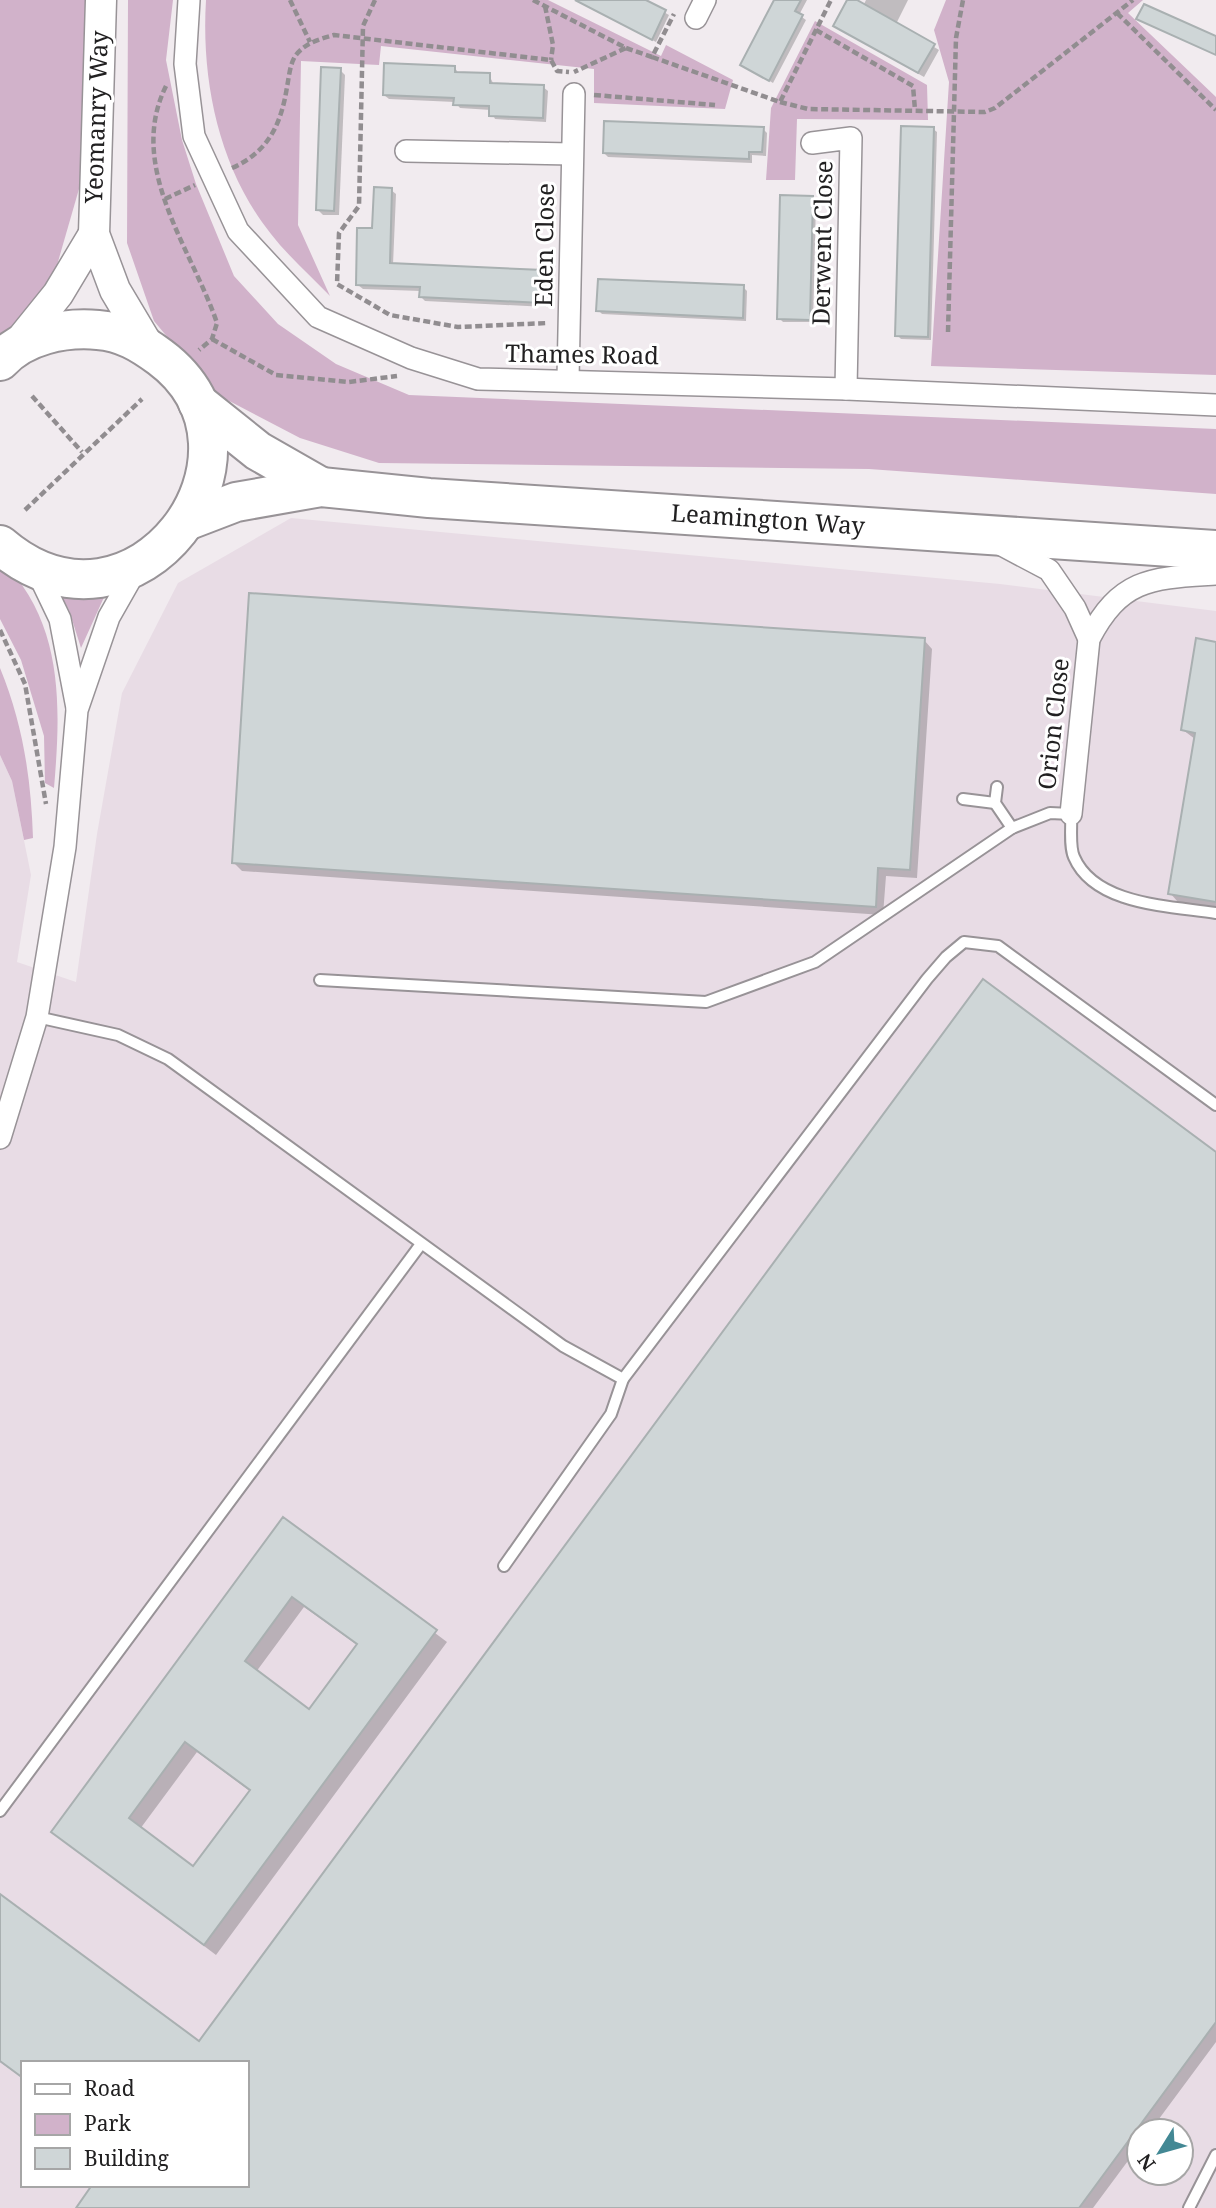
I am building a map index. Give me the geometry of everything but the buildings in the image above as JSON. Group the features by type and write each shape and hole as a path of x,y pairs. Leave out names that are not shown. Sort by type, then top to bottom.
{"highway":[{"path":"0,545 19,561 57,576 95,578 129,570 161,552 189,520 206,480 207,438 198,403 175,368 137,341 107,331 78,328 37,337 6,356"},
{"name":"Leamington Way","path":"198,403 257,451 321,486"},
{"name":"Leamington Way","path":"189,520 236,502 321,486 429,498 1216,550"}],"street":[{"name":"Yeomanry Way","path":"101,0 94,234 115,290 152,352"},
{"name":"Thames Road","path":"189,0 185,64 194,136 238,231 318,317 411,358 478,379 568,379 1216,405"},
{"name":"Eden Close","path":"568,379 573,94"},
{"name":"Derwent Close","path":"812,143 851,138 846,389"},
{"name":"Eden Close","path":"406,151 572,154"},
{"name":"Yeomanry Way","path":"6,356 58,294 94,234"},
{"name":"Orion Close","path":"978,533 1049,570 1075,608 1089,639"},
{"path":"0,1138 37,1017 65,847 77,710 110,617 139,565"},
{"path":"35,567 60,619 77,710"},
{"name":"Orion Close","path":"1071,814 1089,639 1100,618 1132,586 1160,578 1216,574"}],"lane":[{"path":"998,787 995,803 1012,828"},
{"path":"963,799 995,803"},
{"path":"320,980 706,1002 815,962 1012,828 1050,813 1071,814 1073,856 1087,876 1111,891 1136,900 1216,913"},
{"path":"504,1566 611,1415 623,1379 927,979 946,957 964,942 998,946 1216,1105"},
{"path":"37,1017 118,1035 167,1059 563,1346 623,1379"},
{"path":"0,1811 421,1244"},
{"path":"1189,2208 1216,2155"}],"path":[{"path":"290,0 310,42"},
{"path":"375,0 363,26 359,205 339,233 337,284 390,315 458,327 570,322"},
{"path":"533,0 626,48 780,102 808,109 985,112 995,108 1133,0"},
{"path":"780,102 831,0"},
{"path":"948,332 956,38 962,0"},
{"path":"545,6 553,45 551,60 557,71 574,72 626,48"},
{"path":"652,57 677,6 700,9"},
{"path":"1117,13 1216,110"},
{"path":"816,30 913,86 915,110"},
{"path":"230,169 248,161 269,142 278,126 295,56 310,42 334,35 551,60"},
{"path":"185,64 165,87 156,114 154,159 165,199 217,323 212,338 199,350"},
{"path":"574,72 573,94 715,105"},
{"path":"1210,104 1216,100"},
{"path":"165,199 193,186"},
{"path":"212,338 276,375 349,382 399,376 411,358"},
{"path":"32,396 82,452"},
{"path":"25,510 82,452 142,398"},
{"path":"0,630 25,684 47,807"}],"shaded area":[{"path":"291,518 1000,584 1216,611 1216,2208 0,2208 0,755 12,781 31,875 17,962 76,982 97,834 122,693 178,583"}],"green space":[{"path":"0,0 86,0 81,182 51,286 0,344"},
{"path":"128,0 173,0 166,60 182,140 196,184 234,276 278,324 336,364 409,395 1216,429 1216,494 869,469 379,463 300,438 214,393 154,321 127,243"},
{"path":"206,0 548,0 661,56 666,45 733,80 725,109 594,103 594,69 381,46 379,65 301,61 298,225 330,296 271,234 253,209 226,153 217,123 207,62"},
{"path":"946,0 1143,0 1128,13 1216,97 1216,375 931,366 949,82 934,30"},
{"path":"815,21 927,85 928,120 797,119 795,180 766,180 771,108"},
{"path":"0,559 21,584 36,610 47,637 54,666 58,726 54,788 45,783 44,736 21,660 0,619"},
{"path":"56,586 105,595 81,648 69,610"},
{"path":"0,668 15,710 28,773 33,838 24,840 12,781 0,755"}]}
